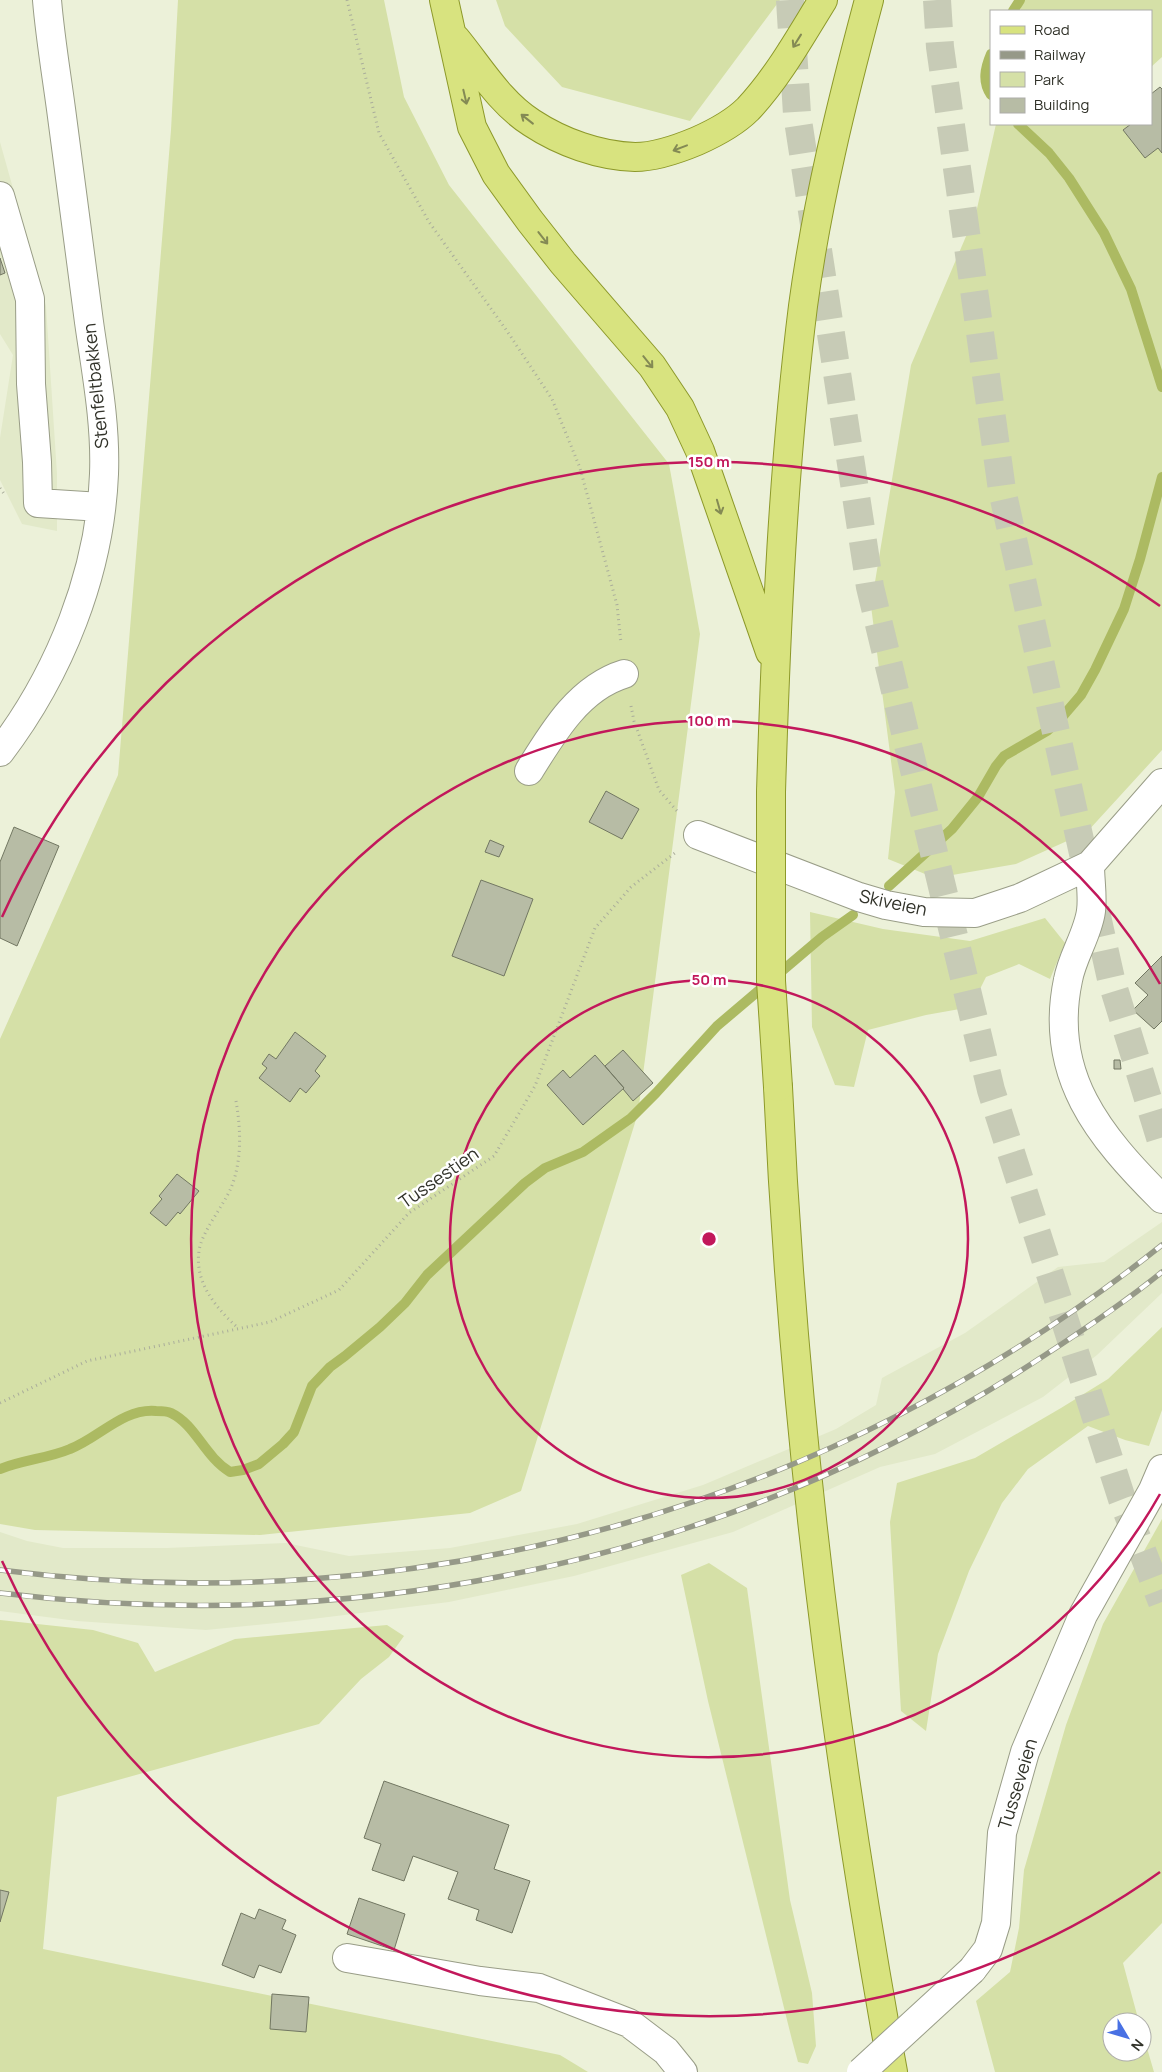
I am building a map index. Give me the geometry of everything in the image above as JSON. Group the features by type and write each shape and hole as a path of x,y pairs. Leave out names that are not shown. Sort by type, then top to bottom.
{"main road":[{"path":"444,0 472,127 496,174 530,221 563,263 652,366 680,408 700,451 775,666"},
{"path":"451,32 504,99 531,122 564,140 598,152 636,157 675,150 715,133 746,110 769,85 823,0"},
{"path":"869,0 832,145 804,306 783,513 771,792 771,981 789,1287 816,1554 838,1724 879,1997 893,2072"}],"street":[{"name":"Stenfeltbakken","path":"0,752 15,732 35,698 54,663 69,628 90,566 101,507 104,472 100,404 47,0"},
{"path":"0,196 30,299 31,384 38,503 101,507"},
{"path":"529,771 551,735 580,701 608,679 624,674"},
{"name":"Skiveien","path":"698,835 859,897 886,905 924,912 975,913 1020,898 1090,866 1162,783"},
{"path":"1090,866 1091,912 1068,979 1062,1023 1073,1080 1096,1125 1127,1164 1162,1199"},
{"name":"Tusseveien","path":"861,2072 972,1970 988,1949 996,1923 1002,1833 1025,1752 1083,1615 1153,1490 1162,1470"},
{"path":"347,1958 480,1981 539,1988 629,2023 666,2051 683,2072"}],"path":[{"path":"347,0 379,133 428,222 507,331 552,399 580,468 617,605 624,674 634,721 660,790 698,835"},
{"name":"Tussestien","path":"0,1403 87,1361 270,1322 339,1290 409,1213 494,1156 535,1086 595,928 631,887 698,835"},
{"path":"236,1101 240,1125 240,1142 235,1173 231,1188 200,1245 198,1267 200,1277 217,1308 238,1328"}],"shaded area":[{"path":"0,142 46,306 57,474 57,531 22,524 0,480 0,438 13,355 0,334"},
{"path":"1162,1222 1162,1293 1097,1355 1043,1397 935,1454 880,1467 733,1532 574,1576 449,1602 296,1621 206,1630 77,1621 0,1611 0,1532 27,1541 63,1548 167,1548 286,1543 349,1556 450,1548 577,1524 703,1485 836,1429 876,1405 882,1378 965,1333 1058,1267 1104,1262"}],"green space":[{"path":"178,0 384,0 404,97 449,185 669,464 700,634 638,1113 521,1491 470,1513 260,1535 35,1530 0,1524 0,1039 118,775 171,130"},
{"path":"496,0 780,0 690,121 562,87 505,26"},
{"path":"1023,0 1162,0 1162,57 1152,66 1152,10 1020,10"},
{"path":"996,125 1152,125 1162,140 1162,750 1087,832 1016,864 935,878 888,859 895,792 871,606 911,365 976,213"},
{"path":"810,912 883,929 970,941 1045,918 1065,943 1050,979 1019,964 986,977 971,1007 926,1015 868,1030 854,1087 835,1085 812,1027"},
{"path":"1162,1327 1162,1410 1149,1446 1125,1440 1088,1426 1028,1469 1002,1503 969,1571 938,1654 926,1731 901,1711 890,1522 897,1483 975,1458 1061,1408 1108,1379"},
{"path":"1162,1519 1162,1923 1123,1963 1136,2012 1102,2012 1102,2062 1151,2062 1154,2072 995,2072 976,2001 1010,1972 1019,1928 1024,1870 1066,1725 1103,1624"},
{"path":"709,1563 747,1588 790,1900 812,1993 816,2046 808,2064 798,2062 792,2040 708,1701 681,1575"},
{"path":"0,1620 93,1630 138,1643 155,1672 235,1639 387,1625 404,1636 389,1657 361,1679 319,1724 57,1797 43,1949 560,2055 588,2072 0,2072"}],"building":[{"path":"1160,87 1162,89 1162,153 1158,148 1145,158 1123,130 1130,125 1152,125 1152,93"},
{"path":"0,258 5,273 0,275"},
{"path":"606,791 639,809 622,839 589,822"},
{"path":"14,827 59,846 17,946 0,938 0,862"},
{"path":"490,840 504,846 499,857 485,852"},
{"path":"481,880 533,899 504,976 452,956"},
{"path":"1162,956 1162,1021 1154,1029 1133,1010 1148,995 1135,983"},
{"path":"295,1032 326,1056 315,1071 320,1076 306,1093 300,1088 290,1102 259,1078 267,1068 262,1064 269,1054 276,1059"},
{"path":"623,1050 653,1083 633,1101 605,1066"},
{"path":"595,1055 624,1088 583,1125 547,1085 563,1070 570,1078"},
{"path":"1114,1060 1120,1060 1121,1069 1114,1069"},
{"path":"177,1174 199,1191 180,1214 178,1212 166,1226 150,1213 162,1199 159,1196"},
{"path":"384,1781 509,1825 494,1869 530,1881 512,1933 476,1920 479,1910 448,1899 458,1872 413,1856 404,1881 372,1870 381,1844 364,1838"},
{"path":"0,1890 9,1892 0,1922"},
{"path":"359,1898 405,1914 394,1950 347,1934"},
{"path":"259,1909 286,1920 282,1929 296,1935 281,1973 259,1965 254,1978 222,1965 241,1913 255,1919"},
{"path":"272,1994 309,1997 306,2032 270,2029"}],"waterway":[{"path":"1014,10 1020,0"},
{"path":"990,56 985,75 986,85 990,93"},
{"path":"1019,125 1049,153 1069,178 1104,233 1131,289 1162,387"},
{"path":"889,886 952,829 978,797 1004,756 1047,731 1081,695 1124,609 1140,559 1162,477"},
{"path":"0,1469 62,1452 81,1444 122,1419 144,1411 164,1411 180,1418 213,1458 230,1472 243,1470 259,1464 294,1432 312,1386 330,1367 380,1327 405,1303 427,1275 525,1183 545,1168 583,1152 631,1118 717,1026 822,937 853,915"}],"tunnel":[{"path":"790,0 797,114 870,587 991,1090 1122,1499 1162,1602"},
{"path":"937,0 940,47 1002,490 1111,979 1162,1144"}],"railway":[{"path":"0,1570 156,1582 312,1579 464,1560 614,1526 760,1478 900,1414 1034,1337 1162,1245"},
{"path":"0,1593 138,1604 275,1603 410,1591 544,1567 675,1532 803,1485 926,1426 1045,1355 1105,1315 1162,1272"}]}
